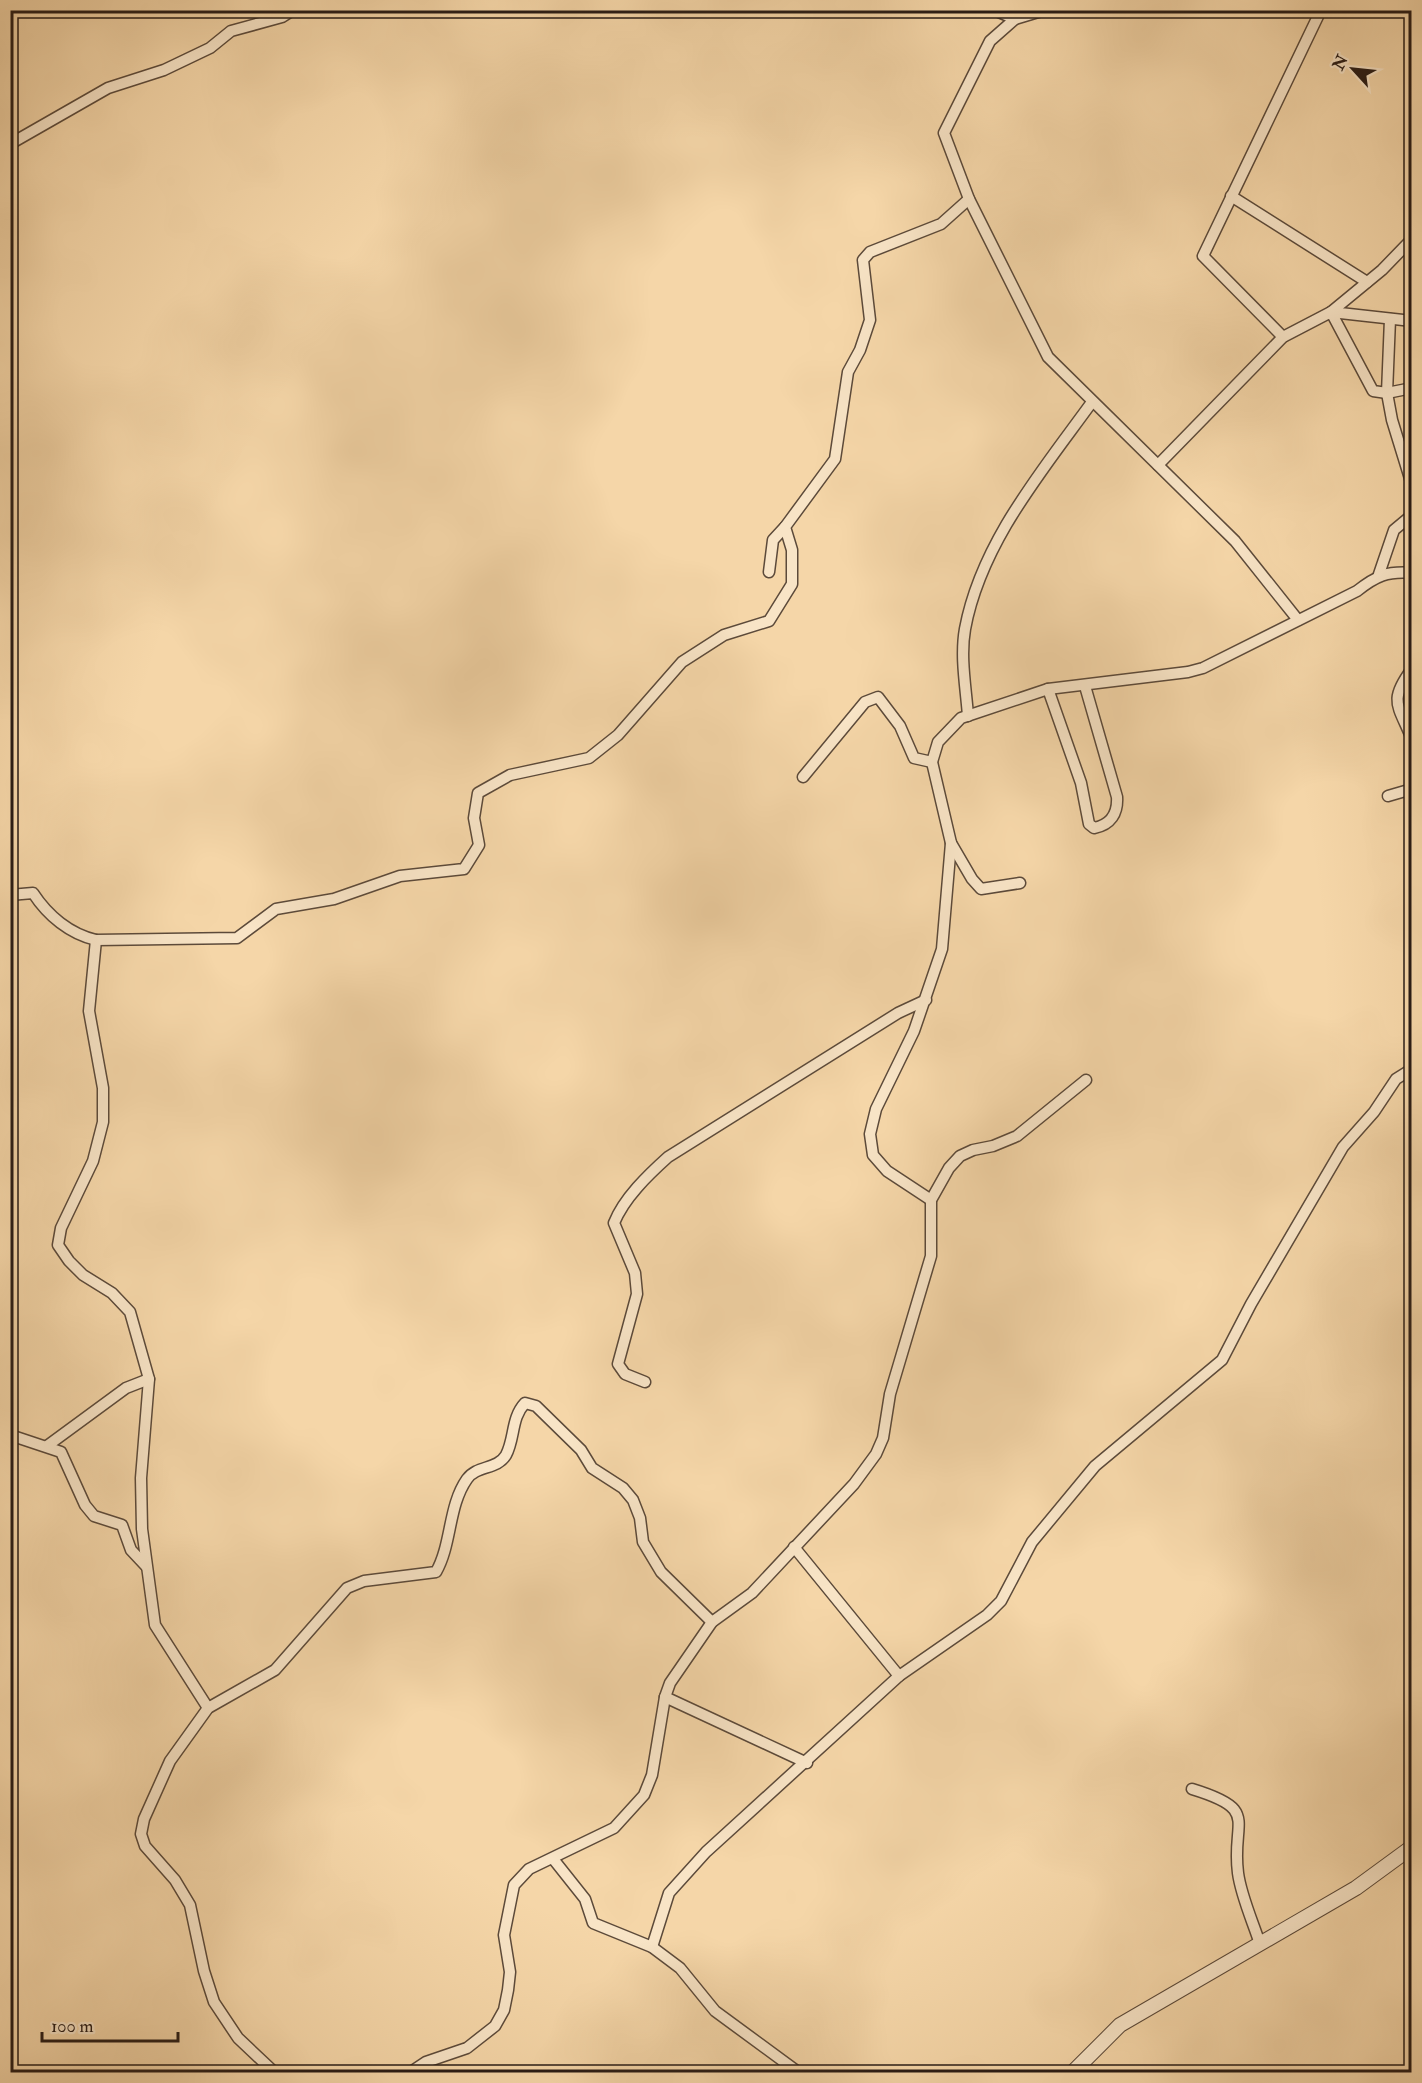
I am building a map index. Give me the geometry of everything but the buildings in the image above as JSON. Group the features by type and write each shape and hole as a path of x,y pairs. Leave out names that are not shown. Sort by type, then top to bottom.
{"street":[{"path":"10,144 108,88 164,70 210,48 231,31 282,17 293,10"},
{"path":"994,10 1015,19"},
{"path":"1045,10 1015,19 990,41 980,56 944,133 969,199 1048,357 1235,541 1298,620"},
{"path":"1283,337 1203,256 1321,10"},
{"path":"1231,196 1367,282"},
{"path":"768,572 773,540 835,459 848,372 860,351 870,320 863,260 870,252 941,224 969,199"},
{"path":"1158,465 1283,337 1331,312 1367,282 1412,239"},
{"path":"1331,312 1412,321"},
{"path":"1331,312 1373,391 1387,393 1412,388"},
{"path":"1390,319 1387,393 1392,420 1412,485"},
{"path":"968,716 963,651 965,628 979,582 998,540 1015,512 1092,402"},
{"path":"1379,574 1394,530 1412,515"},
{"path":"10,895 33,893 45,911 80,936 96,940 237,938 276,909 334,899 400,876 464,869 479,844 474,818 478,793 510,775 589,758 618,735 682,662 724,635 770,621 792,584 792,550 785,527"},
{"path":"1020,883 981,889 972,879 951,843 932,762 938,742 961,718 1048,689 1085,686 1203,668 1357,591 1379,574 1394,571 1412,573"},
{"path":"1412,669 1396,693 1396,700 1412,739"},
{"path":"1048,689 1081,783 1089,824 1094,828 1103,826 1113,817 1118,808 1085,686"},
{"path":"803,777 865,702 878,697 900,726 914,758 932,762"},
{"path":"1388,796 1412,789"},
{"path":"931,1200 887,1171 873,1155 870,1134 876,1109 926,1000 942,949 951,843"},
{"path":"96,940 89,1011 103,1088 103,1122 93,1161 62,1228 58,1245 83,1275 112,1293 130,1312 149,1379 141,1478 146,1566 155,1624 208,1708"},
{"path":"645,1382 625,1374 618,1364 637,1294 635,1273 614,1223 618,1212 668,1157 889,1019 926,1000"},
{"path":"652,1947 669,1893 706,1852 807,1763 899,1676 987,1615 1001,1601 1032,1542 1095,1466 1222,1360 1251,1304 1343,1147 1374,1112 1396,1079 1412,1069"},
{"path":"411,2073 426,2061 467,2048 495,2026 504,2010 508,1990 510,1971 504,1935 514,1885 529,1869 554,1860 614,1828 644,1795 652,1775 665,1696 670,1683 712,1622 752,1593 854,1484 876,1454 883,1438 890,1394 931,1256 931,1200 949,1168 960,1156 1017,1136 1086,1080"},
{"path":"47,1446 126,1388 149,1379"},
{"path":"274,2073 238,2038 214,2002 204,1971 190,1905 175,1880 145,1846 141,1834 144,1819 170,1761 208,1708 275,1670 347,1588 364,1581 436,1572 442,1561 450,1520 467,1478 477,1471 493,1466 504,1458 510,1447 517,1412 525,1403 536,1406 581,1450 592,1468 623,1488 633,1500 640,1518 643,1542 661,1572 712,1622"},
{"path":"10,1435 61,1452 85,1505 94,1516 122,1525 132,1550 146,1566"},
{"path":"794,1547 899,1676"},
{"path":"665,1696 807,1763"},
{"path":"1192,1789 1217,1797 1233,1808 1239,1817 1238,1873 1260,1944"},
{"path":"1073,2073 1120,2025 1356,1888 1412,1847"},
{"path":"554,1860 585,1899 593,1923 652,1947 680,1968 715,2011 798,2073"}]}
